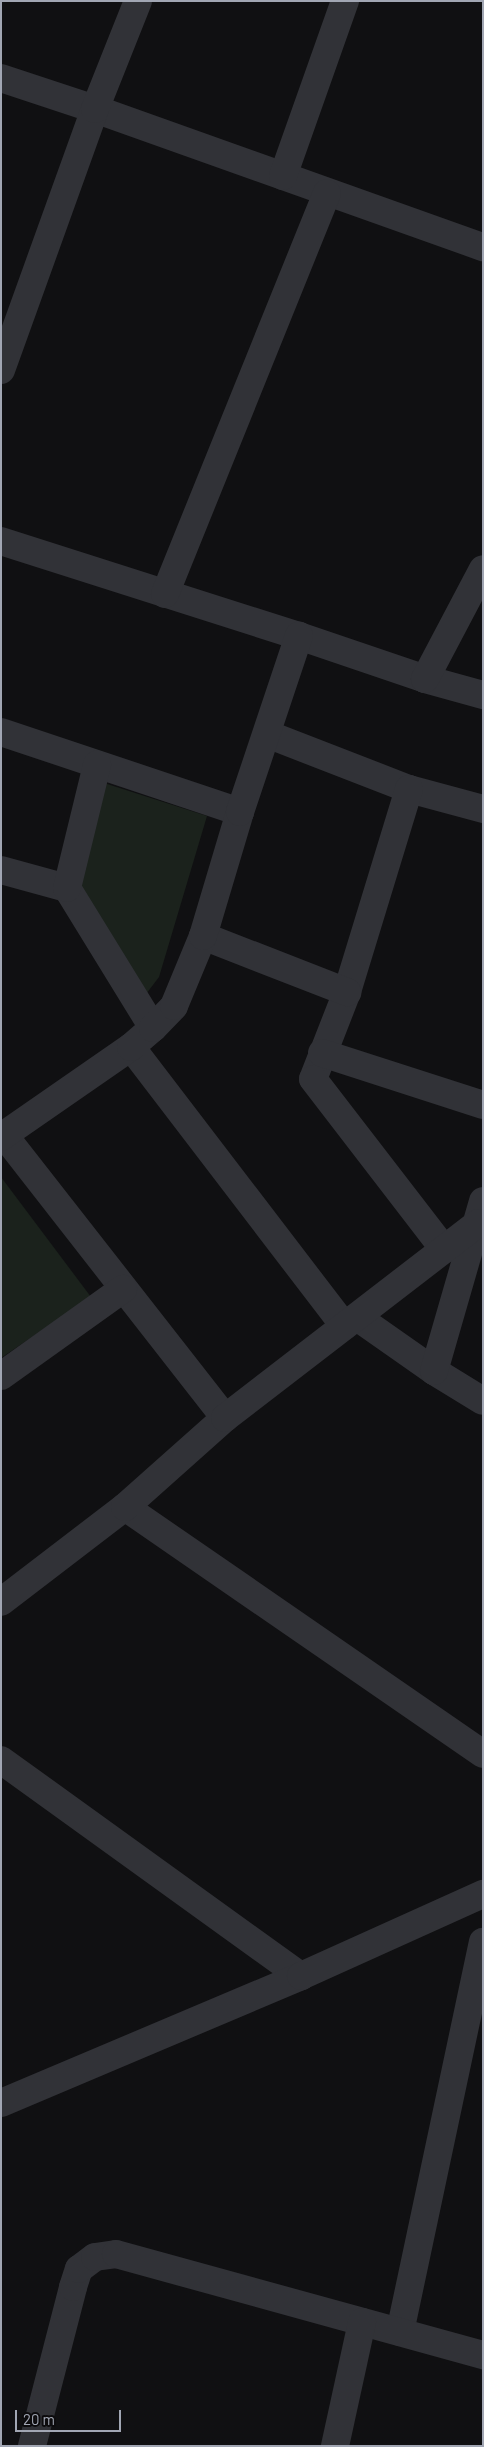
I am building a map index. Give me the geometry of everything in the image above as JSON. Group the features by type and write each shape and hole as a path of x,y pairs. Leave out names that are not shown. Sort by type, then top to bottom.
{"street":[{"path":"1,370 95,109 138,1"},
{"path":"283,176 345,1"},
{"path":"1,78 95,109 483,247"},
{"path":"165,594 327,193"},
{"path":"1,541 299,636 425,679 483,695"},
{"path":"425,679 483,569"},
{"path":"226,1418 2,1136 130,1047 153,1028 174,1006 203,936 240,812 299,636"},
{"path":"1,732 240,812"},
{"path":"267,734 409,789 483,809"},
{"path":"67,888 97,765"},
{"path":"409,789 347,992 313,1079 444,1249"},
{"path":"1,870 67,888 153,1028"},
{"path":"203,936 347,992"},
{"path":"130,1047 350,1321 483,1401"},
{"path":"322,1053 483,1105"},
{"path":"434,1370 480,1212"},
{"path":"1,1602 125,1507 226,1418 444,1249 480,1212"},
{"path":"1,1376 123,1289"},
{"path":"125,1507 483,1754"},
{"path":"1,1760 302,1976"},
{"path":"1,2103 302,1976 483,1894"},
{"path":"400,2332 483,1942"},
{"path":"32,2446 73,2287 79,2270 95,2257 116,2254 483,2355"},
{"path":"335,2446 362,2322"}],"shaded area":[{"path":"104,783 207,816 159,977 140,1002 67,901"},
{"path":"1,1177 91,1297 1,1358"}]}
